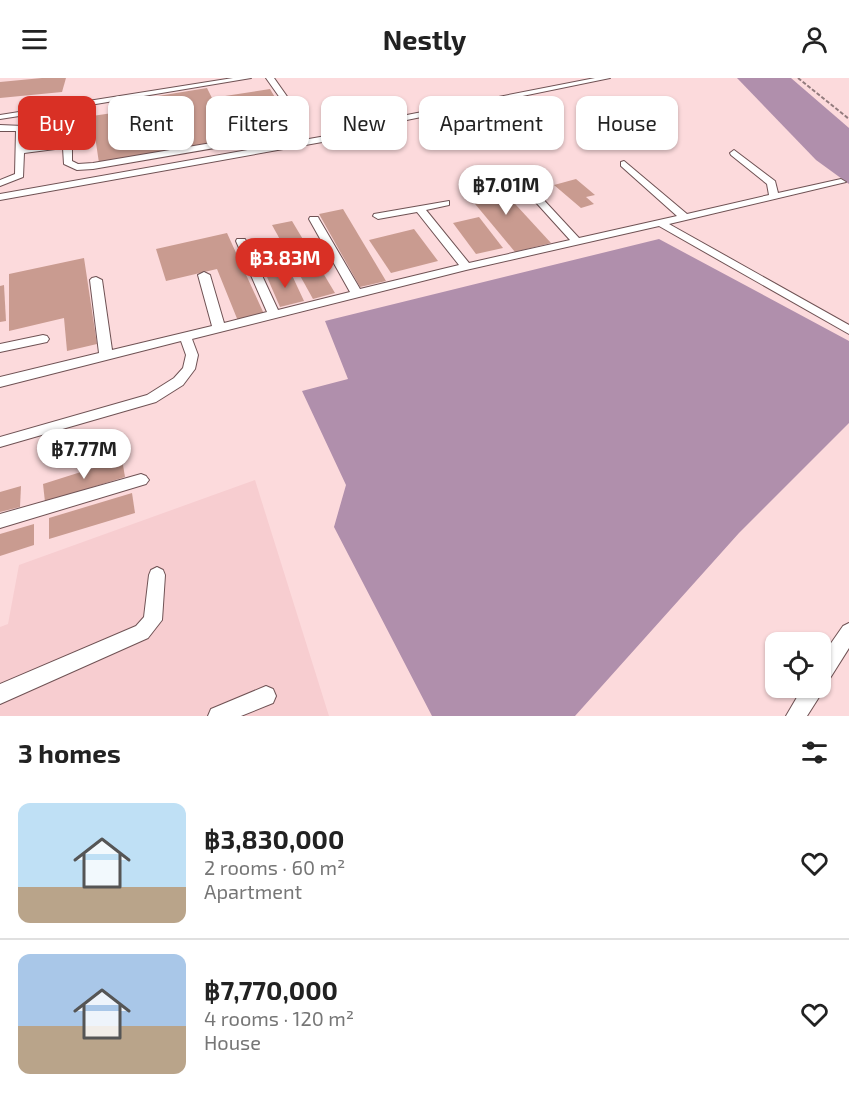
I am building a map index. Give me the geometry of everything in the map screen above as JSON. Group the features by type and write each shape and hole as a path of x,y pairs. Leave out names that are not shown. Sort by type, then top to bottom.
{"lane":[{"path":"96,102 247,78"},
{"path":"67,150 67,162 78,167 93,166 290,132 301,127 295,114 270,78"},
{"path":"0,197 339,136 361,127 606,78"},
{"path":"0,117 18,114"},
{"path":"0,128 20,128 22,151 20,175 0,183"},
{"path":"22,151 30,150"},
{"path":"734,153 772,183 774,197"},
{"path":"624,164 684,217"},
{"path":"0,382 466,267 841,182"},
{"path":"525,185 578,243"},
{"path":"378,216 446,202"},
{"path":"418,208 466,267"},
{"path":"314,219 357,294"},
{"path":"660,223 849,330"},
{"path":"241,241 274,315"},
{"path":"204,275 219,328"},
{"path":"96,280 106,356"},
{"path":"0,442 151,399 168,389 190,366 192,356 185,336"},
{"path":"0,348 43,339"},
{"path":"0,521 141,480"},
{"path":"0,694 142,632 153,620 157,575"},
{"path":"831,659 849,632"},
{"path":"218,716 266,696"},
{"path":"796,716 807,698"}],"path":[{"path":"798,78 849,119"}],"shaded area":[{"path":"737,78 791,78 849,128 849,184 816,160"},
{"path":"659,239 849,341 849,423 739,533 575,716 432,716 334,527 346,485 302,391 348,379 325,321"},
{"path":"255,480 329,716 0,716 0,627 8,624 19,565"}],"building":[{"path":"66,78 62,92 0,98 0,82"},
{"path":"207,88 211,96 206,96 206,144 194,146 194,96 158,96"},
{"path":"270,89 274,96 225,96"},
{"path":"108,114 108,150 174,150 99,163 96,115"},
{"path":"576,179 595,195 586,197 594,204 581,208 554,185"},
{"path":"493,180 551,243 515,252 461,187"},
{"path":"343,209 386,281 360,287 319,214"},
{"path":"479,217 503,248 476,254 453,223"},
{"path":"292,221 335,293 313,299 272,225"},
{"path":"414,229 438,261 391,273 369,240"},
{"path":"227,233 264,314 238,321 217,269 166,281 156,249"},
{"path":"84,258 97,344 67,351 64,318 9,331 9,274"},
{"path":"290,271 304,301 280,307 267,277"},
{"path":"4,285 6,321 0,322 0,286"},
{"path":"122,459 125,477 45,502 43,484"},
{"path":"21,486 20,507 0,512 0,492"},
{"path":"132,493 135,513 49,539 49,518"},
{"path":"34,524 34,545 0,556 0,534"}]}
